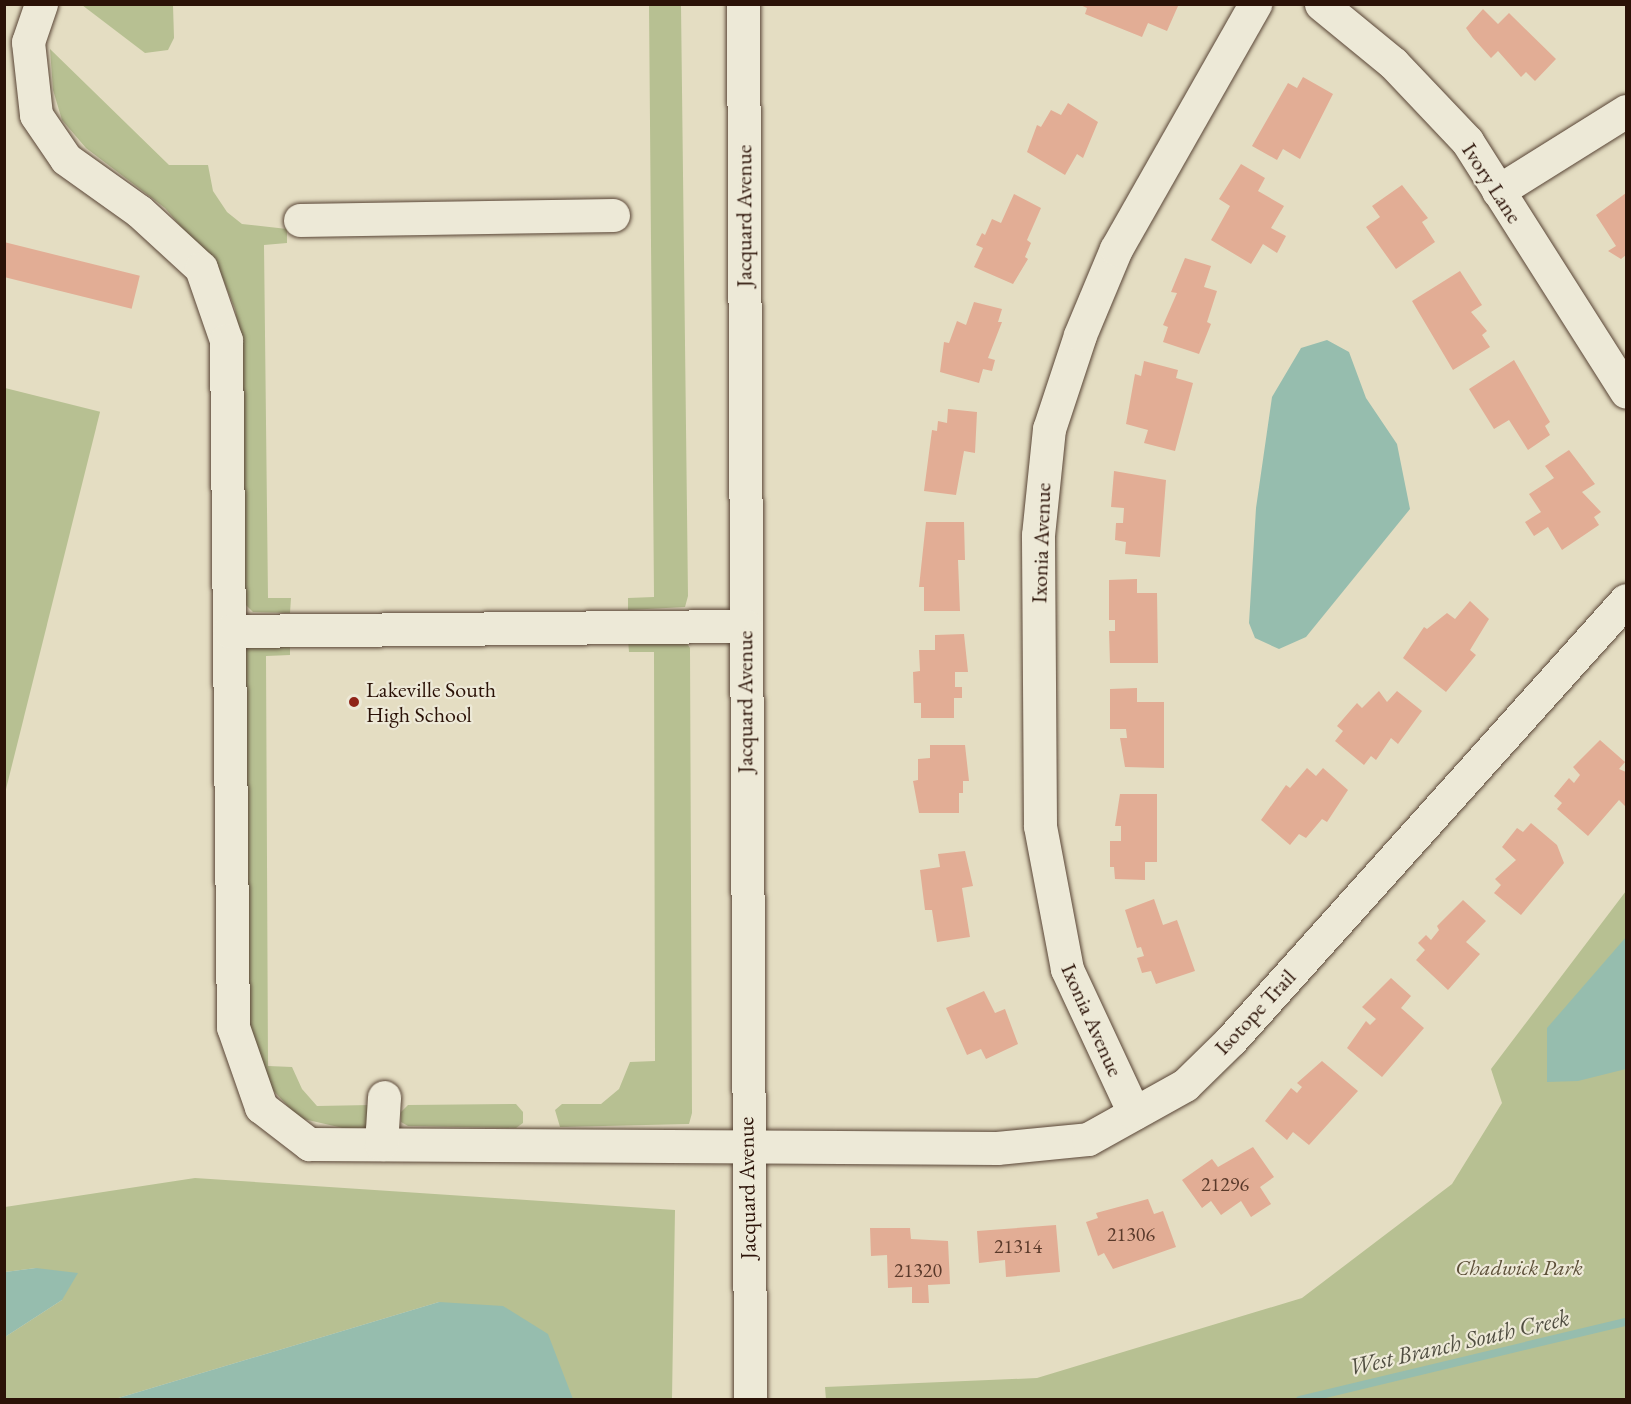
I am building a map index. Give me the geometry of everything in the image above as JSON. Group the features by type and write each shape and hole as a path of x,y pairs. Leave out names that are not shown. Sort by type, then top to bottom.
{"street":[{"name":"Isotope Trail","path":"41,4 28,42 36,115 66,159 139,211 201,268 226,340 233,1027 261,1107 309,1144 997,1148 1088,1139 1185,1085 1231,1040 1626,600"},
{"name":"Jacquard Avenue","path":"744,4 746,1148 750,1400"},
{"name":"Ixonia Avenue","path":"1134,1113 1067,969 1040,826 1038,535 1049,429 1080,335 1116,249 1255,4"},
{"name":"Ivory Lane","path":"1321,4 1393,63 1467,141 1626,392"},
{"path":"1498,191 1626,111"},
{"path":"300,220 613,215"},
{"path":"229,631 745,626"},
{"path":"381,1144 384,1097"}],"green space":[{"path":"82,5 173,5 174,38 168,50 145,53"},
{"path":"649,5 681,5 688,596 685,607 628,610 628,598 654,597"},
{"path":"50,49 169,165 208,165 213,191 227,212 242,224 287,229 287,243 264,245 268,598 291,598 290,613 253,612 244,603 242,348 235,309 221,274 165,208 86,148 62,120 53,90"},
{"path":"5,388 100,412 4,797"},
{"path":"684,639 690,648 692,1113 689,1124 560,1127 555,1110 562,1104 601,1104 619,1089 630,1062 655,1061 654,652 629,652 628,640"},
{"path":"290,642 290,655 266,656 268,1066 292,1067 302,1089 317,1106 370,1105 370,1128 343,1128 299,1118 258,1074 245,1027 245,650 250,643"},
{"name":"Chadwick Park","path":"1626,891 1626,1399 826,1400 825,1387 1037,1378 1302,1298 1452,1184 1502,1103 1491,1069"},
{"path":"516,1104 523,1112 523,1123 516,1128 408,1126 401,1122 401,1112 408,1105"},
{"path":"195,1178 675,1210 672,1399 573,1399 439,1302 115,1399 5,1399 5,1337 62,1300 36,1268 5,1272 5,1207"}],"shaded area":[{"path":"1327,340 1349,352 1366,398 1397,444 1410,509 1306,637 1279,649 1255,638 1249,623 1256,508 1272,397 1301,348"},
{"path":"1626,937 1626,1069 1578,1081 1547,1082 1547,1028"},
{"path":"36,1268 78,1273 62,1300 5,1337 5,1272"},
{"path":"439,1302 503,1306 548,1334 573,1399 115,1399"}],"building":[{"path":"1078,4 1175,4 1178,6 1167,31 1148,23 1142,37 1085,14 1087,8"},
{"path":"1483,9 1498,24 1509,13 1556,59 1535,81 1526,72 1521,77 1498,51 1491,58 1473,38 1466,28"},
{"path":"1303,77 1333,94 1300,159 1283,149 1277,160 1252,146 1288,83 1297,88"},
{"path":"1068,103 1098,122 1083,158 1077,154 1065,175 1027,152 1037,125 1041,127 1051,110 1061,115"},
{"path":"1241,164 1265,178 1258,191 1284,206 1271,228 1286,236 1277,253 1263,244 1251,264 1211,240 1230,206 1219,199"},
{"path":"1402,185 1428,218 1422,222 1435,242 1396,269 1366,227 1380,217 1372,206"},
{"path":"1626,193 1626,255 1621,259 1608,251 1616,246 1596,215"},
{"path":"1014,194 1041,208 1027,240 1031,243 1025,257 1028,259 1013,284 974,267 983,248 976,245 982,233 985,235 992,219 1001,223"},
{"path":"4,242 140,276 132,309 4,277"},
{"path":"1185,258 1211,266 1204,287 1217,291 1207,322 1211,324 1199,354 1163,342 1168,327 1163,325 1177,293 1171,292"},
{"path":"1460,271 1482,305 1471,312 1487,331 1482,335 1490,347 1453,370 1412,301"},
{"path":"974,302 1002,309 998,322 1002,322 988,358 995,360 992,371 983,369 979,383 940,372 944,342 949,343 957,321 966,325"},
{"path":"1514,360 1550,422 1545,426 1550,435 1528,450 1509,420 1494,429 1469,389"},
{"path":"1144,361 1178,370 1176,378 1193,383 1175,451 1144,443 1148,430 1126,424 1135,374 1141,376"},
{"path":"948,409 977,412 975,453 964,451 956,495 924,491 932,430 937,431 938,421 947,423"},
{"path":"1569,450 1595,484 1582,492 1601,512 1594,517 1599,525 1562,550 1548,527 1534,536 1525,522 1541,512 1529,494 1554,478 1545,466"},
{"path":"1114,471 1166,480 1160,557 1125,554 1126,542 1115,540 1116,523 1123,523 1124,508 1111,507"},
{"path":"926,522 964,522 965,560 958,560 960,611 924,611 924,587 919,587"},
{"path":"1137,579 1137,593 1157,593 1158,663 1110,663 1109,631 1115,631 1115,620 1109,620 1109,580"},
{"path":"1470,601 1489,619 1470,650 1476,655 1446,692 1403,658 1424,627 1427,629 1447,613 1455,619"},
{"path":"964,634 968,672 955,672 955,687 962,687 962,698 954,698 954,718 921,718 921,703 914,703 913,672 920,671 919,650 935,650 935,635"},
{"path":"1137,688 1137,702 1164,702 1164,768 1125,767 1120,738 1127,738 1126,729 1110,729 1110,689"},
{"path":"1379,691 1387,702 1397,691 1422,711 1398,744 1391,738 1376,760 1371,756 1364,765 1335,741 1343,731 1337,726 1357,703 1362,708"},
{"path":"1600,740 1625,762 1619,769 1626,772 1626,807 1619,800 1588,836 1557,809 1562,803 1554,796 1569,778 1574,783 1580,775 1573,767"},
{"path":"930,745 965,745 969,781 963,781 963,793 959,793 959,813 919,813 913,781 918,780 918,759 930,758"},
{"path":"1307,768 1316,776 1323,768 1348,790 1327,822 1322,819 1306,838 1299,834 1290,845 1261,820 1286,785 1290,788"},
{"path":"1120,794 1157,794 1157,862 1145,862 1145,880 1115,879 1114,867 1110,867 1110,841 1121,841 1121,826 1115,826"},
{"path":"1531,823 1557,845 1564,863 1521,915 1494,893 1501,885 1495,879 1516,860 1502,847 1517,828 1523,832"},
{"path":"965,851 973,886 962,888 970,937 937,942 932,910 925,910 920,870 940,867 938,854"},
{"path":"1154,899 1163,925 1177,920 1195,971 1156,984 1151,971 1142,973 1137,958 1144,956 1141,947 1137,948 1125,910"},
{"path":"1463,900 1486,921 1466,942 1480,954 1448,990 1416,960 1425,950 1418,943 1426,935 1431,940 1439,930 1437,926"},
{"path":"1391,978 1411,996 1401,1008 1424,1028 1382,1077 1347,1048 1366,1021 1370,1025 1376,1019 1362,1007"},
{"path":"984,991 995,1013 1005,1009 1018,1044 986,1059 981,1049 967,1055 946,1008"},
{"path":"1322,1061 1358,1091 1309,1145 1293,1132 1287,1140 1265,1121 1291,1088 1297,1093 1302,1087 1297,1083"},
{"path":"1253,1147 1274,1177 1260,1187 1271,1204 1251,1217 1241,1201 1221,1215 1211,1201 1202,1208 1182,1180 1212,1159 1218,1167"},
{"path":"1148,1199 1154,1214 1163,1211 1176,1247 1113,1269 1104,1253 1098,1256 1086,1222 1098,1218 1096,1213"},
{"path":"1056,1225 1060,1272 1006,1277 1005,1260 979,1263 977,1231"},
{"path":"870,1228 910,1228 911,1239 948,1241 950,1284 928,1285 929,1303 912,1303 912,1287 888,1288 887,1255 871,1256"}],"waterway":[{"name":"West Branch South Creek","path":"1300,1400 1626,1322"}],"place":[{"name":"Lakeville South High School","path":"354,702"}]}
